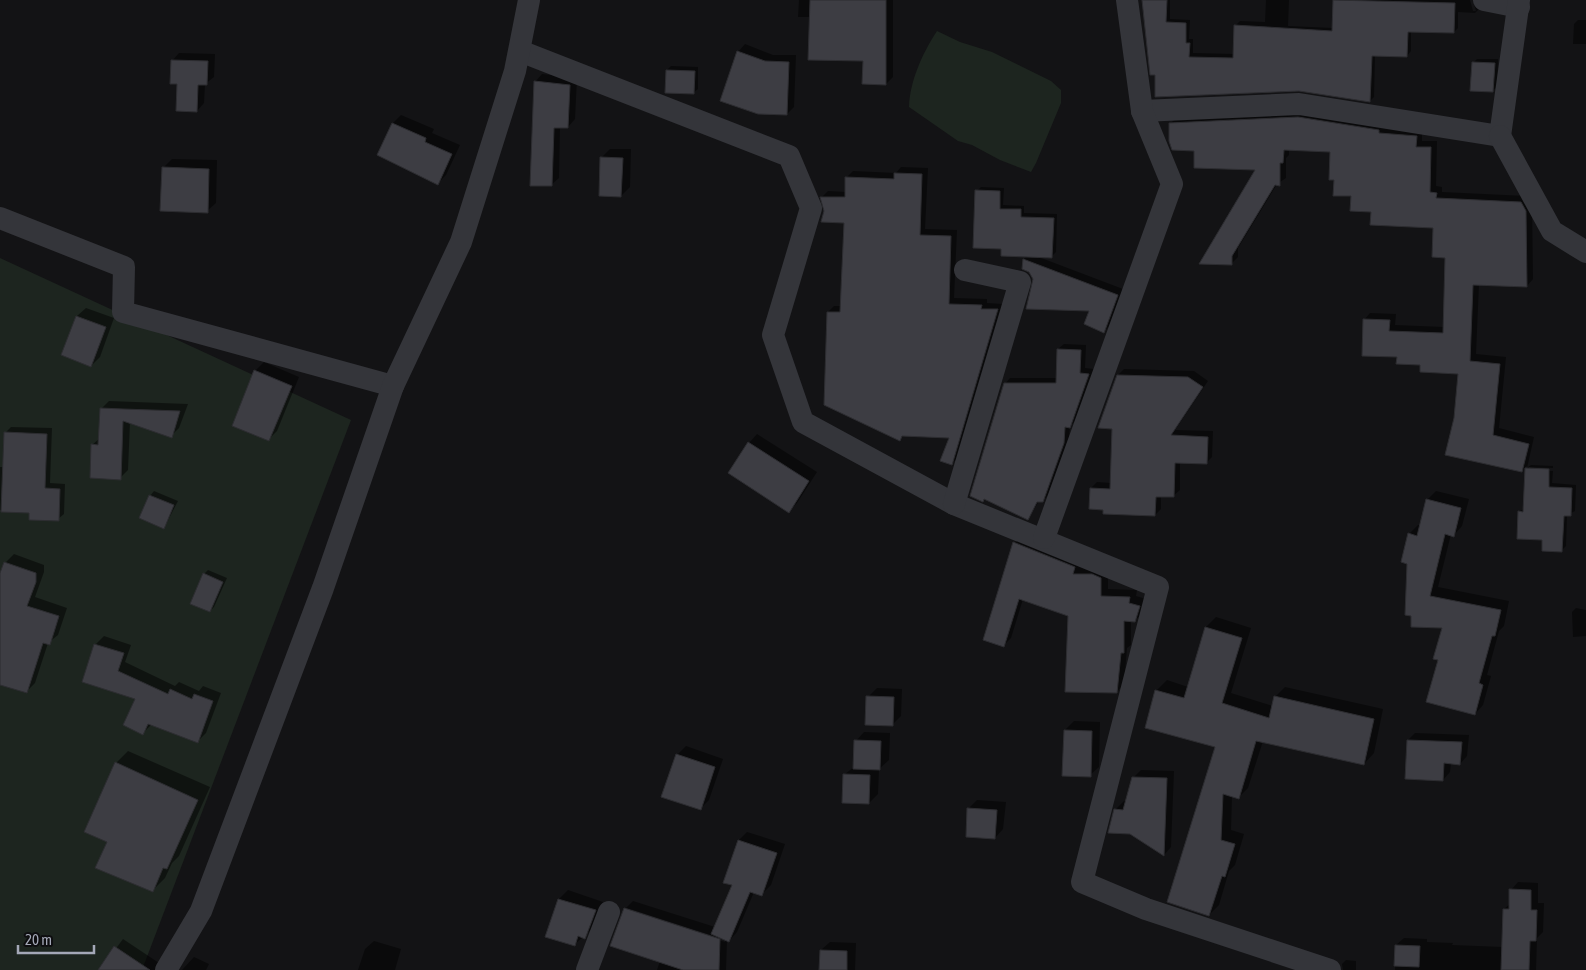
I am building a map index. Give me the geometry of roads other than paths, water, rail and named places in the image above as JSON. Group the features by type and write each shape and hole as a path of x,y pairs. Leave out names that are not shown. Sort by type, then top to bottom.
{"street":[{"path":"166,970 201,911 322,588 393,386 460,242 520,51 529,0"},
{"path":"1044,538 1172,184 1142,111 1127,0"},
{"path":"1484,0 1519,3 1500,136 1552,231 1586,252"},
{"path":"520,51 789,156 811,208 773,335 802,422 954,504 1044,538 1158,587 1082,882 1146,909 1330,970"},
{"path":"1142,111 1299,104 1500,136"},
{"path":"0,218 124,268 123,312 393,386"},
{"path":"954,504 1020,282 965,270"},
{"path":"587,970 609,912"}]}
